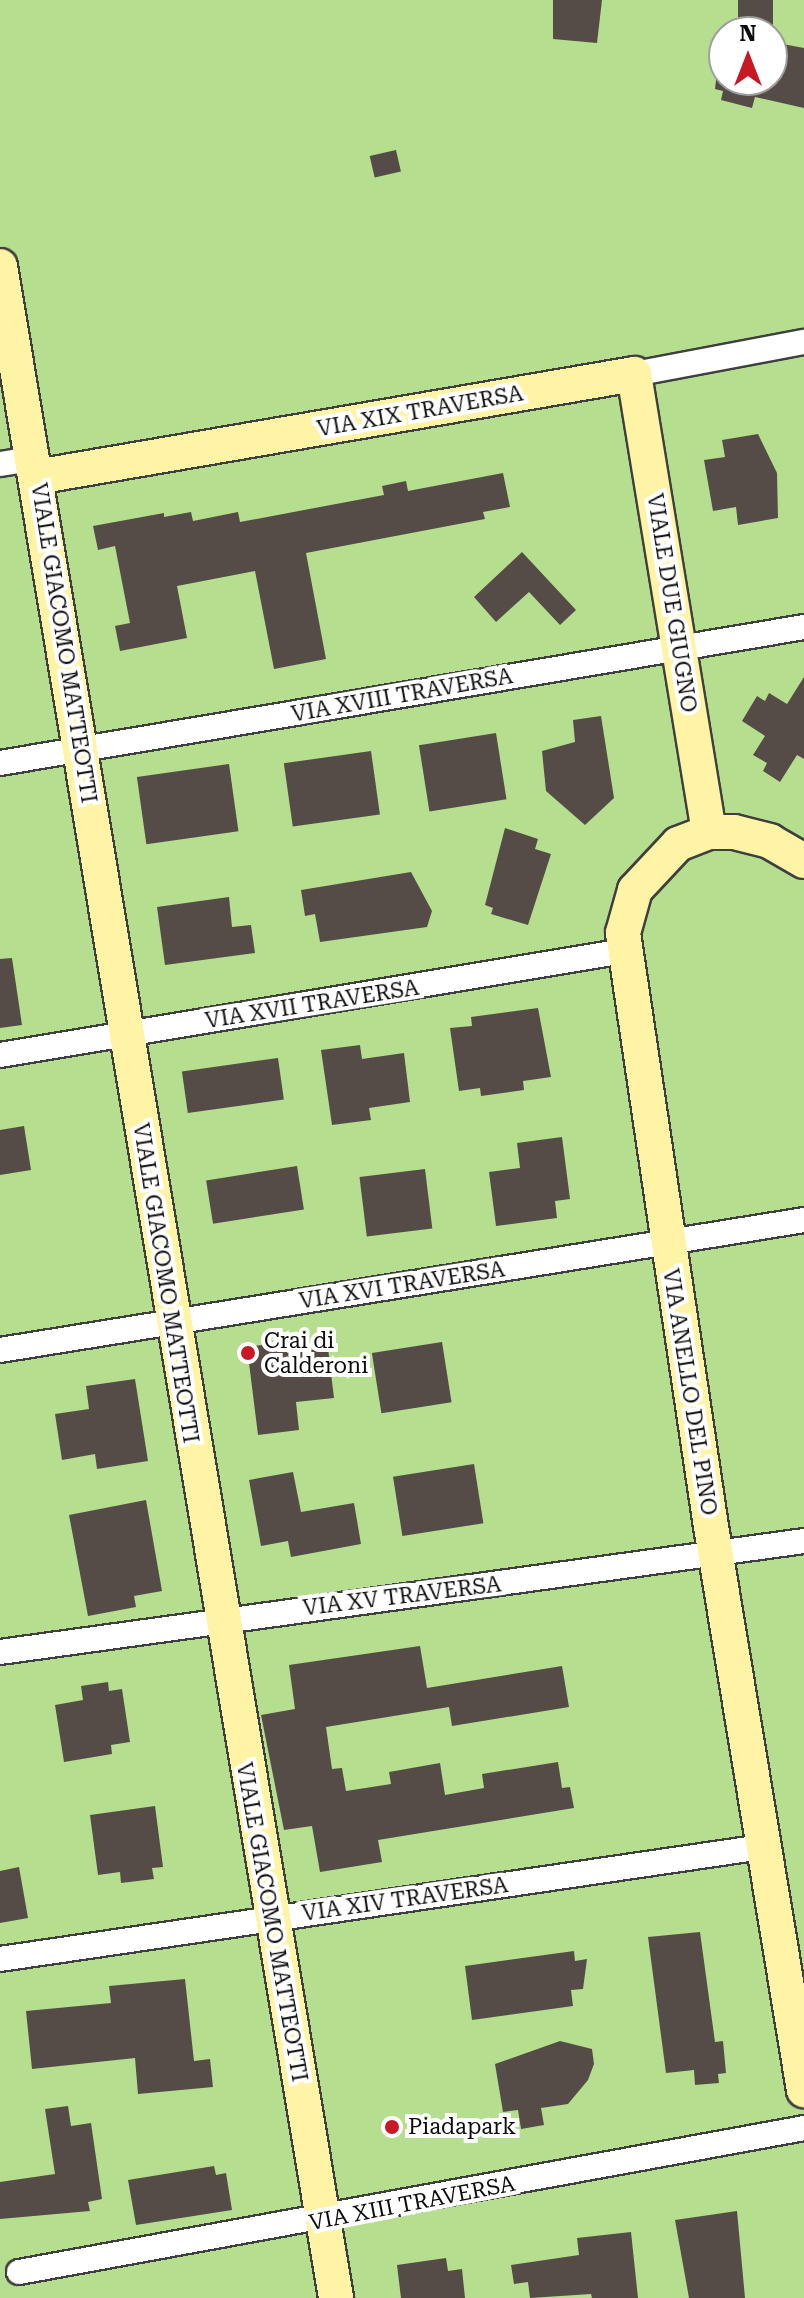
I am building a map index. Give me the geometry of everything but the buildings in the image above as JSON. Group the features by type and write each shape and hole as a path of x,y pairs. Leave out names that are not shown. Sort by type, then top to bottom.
{"street":[{"name":"VIALE GIACOMO MATTEOTTI","path":"0,266 23,467 83,748 124,1035 336,2298"},
{"name":"VIA XIX TRAVERSA","path":"23,467 634,374 804,342"},
{"name":"VIALE DUE GIUGNO","path":"634,374 709,832"},
{"name":"VIA XVIII TRAVERSA","path":"0,763 804,627"},
{"path":"709,832 770,841 804,861"},
{"name":"VIA ANELLO DEL PINO","path":"709,832 678,844 635,890 624,922 624,951 762,1847 804,2090"},
{"name":"VIA XVII TRAVERSA","path":"0,1055 624,951"},
{"name":"VIA XVI TRAVERSA","path":"0,1350 804,1220"},
{"name":"VIA XV TRAVERSA","path":"0,1652 221,1619 804,1541"},
{"name":"VIA XIV TRAVERSA","path":"0,1959 762,1847"},
{"name":"VIA XIII TRAVERSA","path":"19,2272 323,2220 804,2128"}],"green space":[{"path":"0,0 804,0 804,2298 0,2298"}],"place":[{"name":"Crai di Calderoni","path":"248,1353"},
{"name":"Piadapark","path":"392,2127"}]}
